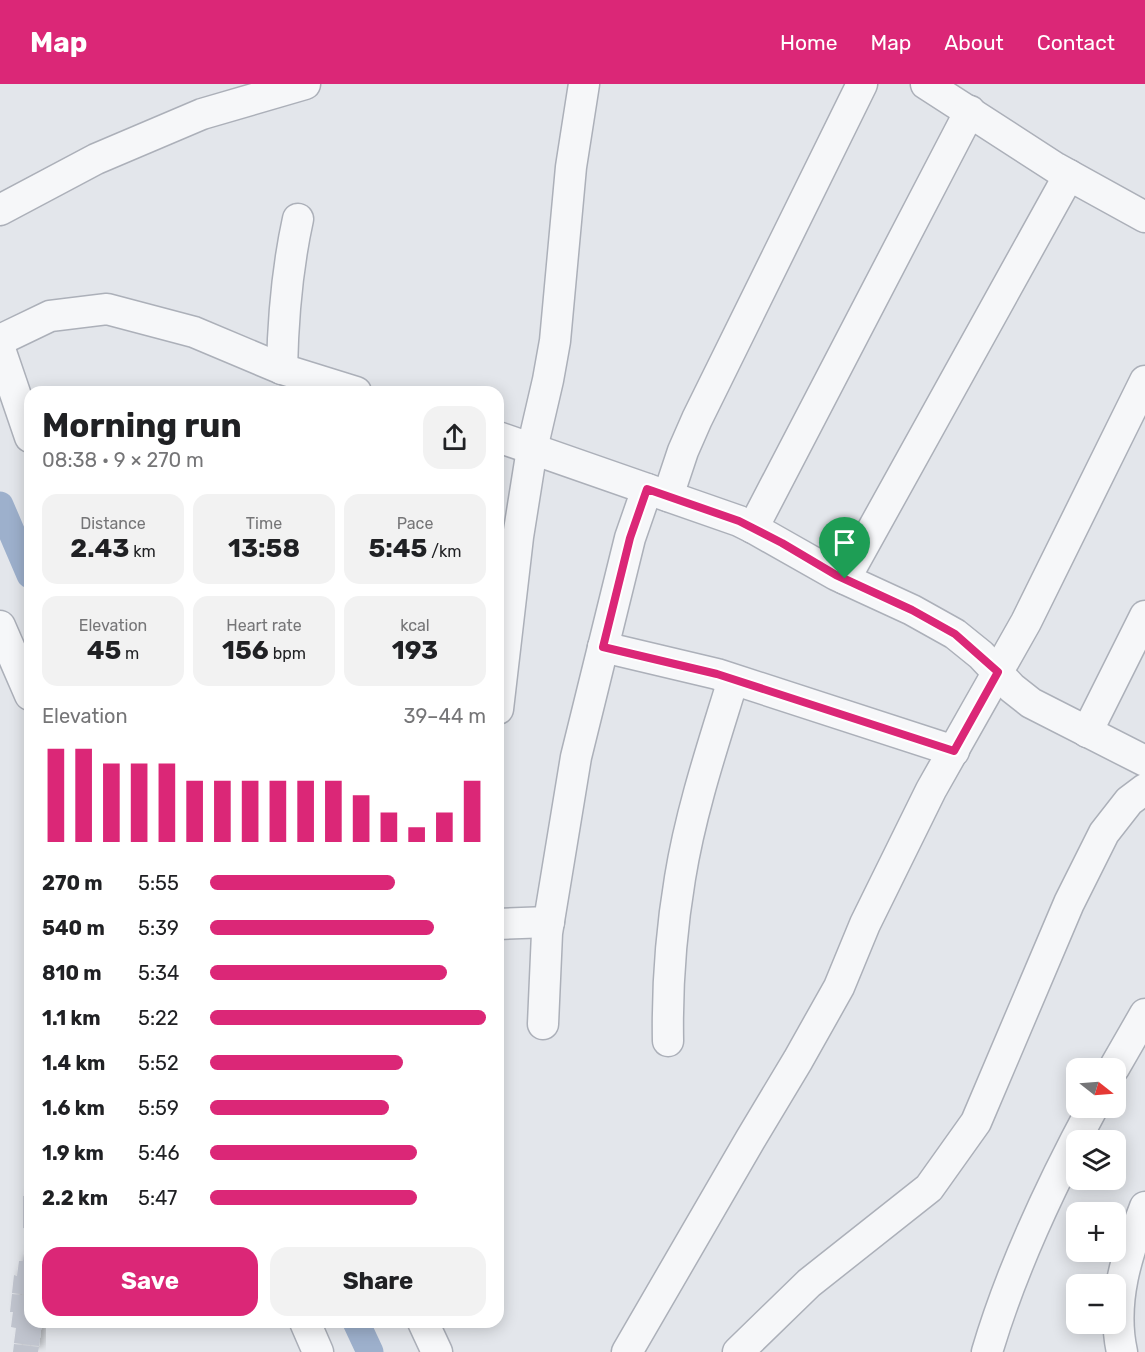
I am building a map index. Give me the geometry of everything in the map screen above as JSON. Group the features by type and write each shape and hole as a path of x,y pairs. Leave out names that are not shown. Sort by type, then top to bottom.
{"street":[{"path":"0,210 96,159 202,114 305,84"},
{"path":"504,657 518,537 532,449 555,341 571,167 584,84"},
{"path":"543,1024 549,922 576,757 630,538 683,451 862,84"},
{"path":"926,84 1069,175 1145,217"},
{"path":"753,528 970,111"},
{"path":"845,579 1069,175"},
{"path":"282,369 289,256 298,219"},
{"path":"0,340 50,316 107,309 194,333 282,369 337,386"},
{"path":"0,349 24,419"},
{"path":"627,1352 839,987 870,914 931,790 1026,622 1145,381"},
{"path":"504,439 739,521 753,528 845,579 912,610 955,634 1031,703 1145,761"},
{"path":"1087,732 1145,616"},
{"path":"0,626 24,680"},
{"path":"603,647 733,680 954,751"},
{"path":"668,1041 667,993 680,878 699,794 733,680"},
{"path":"738,1352 808,1283 929,1188 976,1122 1070,903 1104,833 1129,801 1145,789"},
{"path":"504,924 549,922"},
{"path":"1120,1058 1145,1014"},
{"path":"987,1352 1014,1272 1046,1200 1087,1118"},
{"path":"1122,1352 1117,1307 1123,1275 1145,1207"},
{"path":"308,1328 318,1352"},
{"path":"426,1328 437,1352"}],"building":[{"path":"23,1196 24,1196 24,1228"},
{"path":"24,1254 24,1294 12,1293 14,1275 17,1276 19,1261 23,1261"},
{"path":"12,1294 24,1295 24,1328 41,1328 39,1346 14,1343 16,1328 11,1327 13,1312 10,1312"},
{"path":"14,1344 39,1347 38,1352 13,1352"}],"waterway":[{"path":"0,505 24,561"},
{"path":"359,1328 370,1352"}],"route":[{"path":"647,489 739,521 845,579 912,610 955,634 998,672 954,751 717,674 603,647 630,538 647,489"}]}
